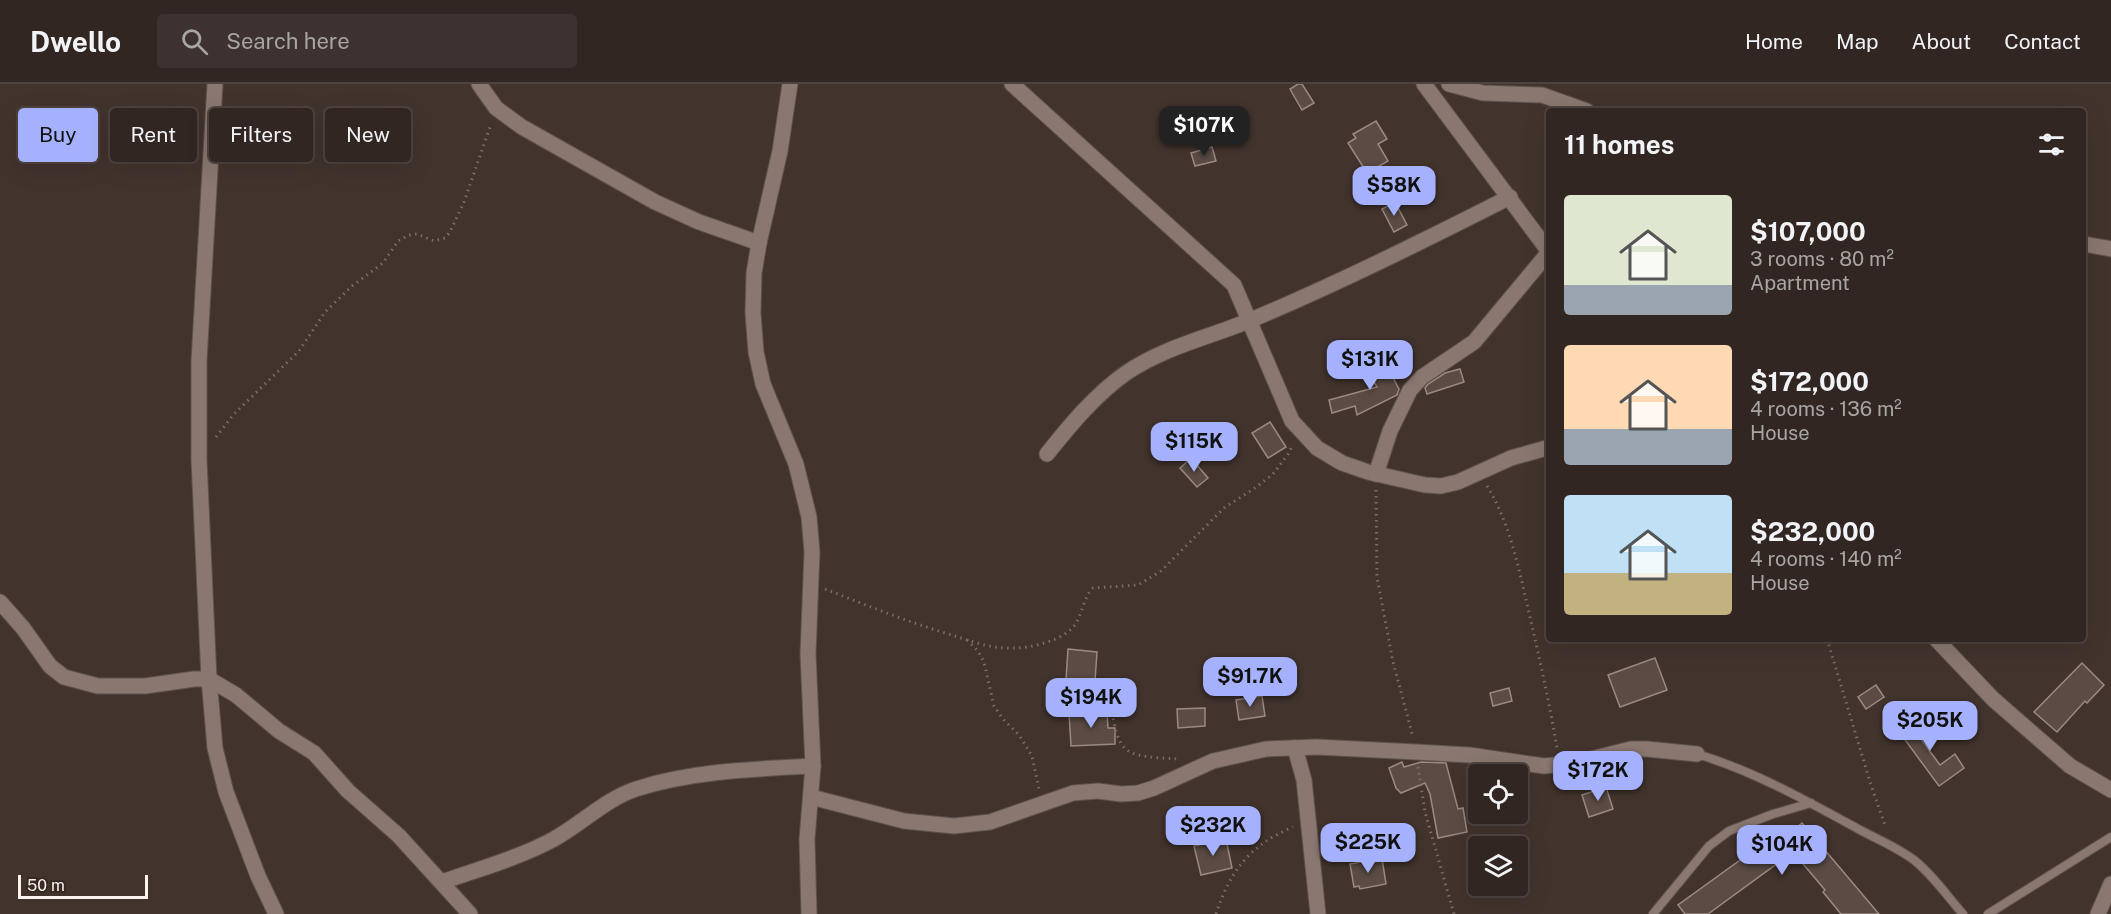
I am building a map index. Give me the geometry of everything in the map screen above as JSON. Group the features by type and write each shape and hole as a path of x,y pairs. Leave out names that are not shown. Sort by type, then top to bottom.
{"street":[{"path":"215,84 199,361 199,460 209,679 215,748 226,792 258,876 276,914"},
{"path":"479,84 496,108 522,127 655,202 699,222 759,243"},
{"path":"790,84 780,151 754,273 753,313 763,384 796,464 809,517 812,552 808,624 813,766 807,839 809,914"},
{"path":"1012,84 1234,285 1287,409 1299,430 1317,448 1330,456 1376,474 1425,485 1441,486 1458,482 1511,458 1546,448"},
{"path":"1424,84 1510,197 1546,249"},
{"path":"1449,84 1483,93 1542,95 1579,108"},
{"path":"1047,454 1078,414 1128,372 1153,357 1250,320 1389,258 1510,197"},
{"path":"2086,244 2111,249"},
{"path":"1376,474 1390,431 1410,390 1422,377 1474,342 1546,257"},
{"path":"0,602 23,628 50,666 64,676 98,686 145,686 209,679 236,695 279,731 314,753 348,791 399,836 470,914"},
{"path":"1939,642 2018,722 2070,766 2111,790"},
{"path":"811,797 904,821 954,826 990,822 1041,802 1073,793 1098,791 1121,794 1138,793 1213,761 1266,749 1317,747 1469,755 1532,765 1575,763 1631,749 1696,754"},
{"path":"1296,748 1304,780 1318,914"},
{"path":"442,882 553,840 633,790 698,776 813,766"},
{"path":"2098,914 2111,884"}],"lane":[{"path":"1696,754 1724,762 1811,803 1893,847 1914,860 1930,875 1963,914"},
{"path":"1653,914 1709,846 1729,831 1773,814 1811,803"},
{"path":"1988,914 2111,837"}],"path":[{"path":"199,460 234,414 299,351 325,312 352,286 383,263 398,241 409,235 417,234 434,241 445,238 464,202 496,108"},
{"path":"811,583 922,627 990,646 1014,648 1056,640 1072,629 1080,617 1086,596 1093,588 1138,585 1161,571 1224,508 1274,474 1289,453 1299,430"},
{"path":"1478,473 1496,501 1518,564 1545,681 1560,765"},
{"path":"1376,474 1377,577 1393,662 1416,752 1425,812 1454,914"},
{"path":"967,640 978,651 984,662 994,706 1019,735 1032,756 1041,802"},
{"path":"1828,642 1871,785 1893,847"},
{"path":"1101,685 1107,692 1112,705 1120,745 1138,755 1178,759"},
{"path":"1216,914 1226,884 1248,857 1265,841 1309,820"}],"building":[{"path":"1302,84 1314,103 1302,110 1290,89"},
{"path":"1376,121 1387,139 1378,144 1388,161 1367,173 1348,143 1356,138 1353,134"},
{"path":"1212,147 1216,161 1195,166 1191,153"},
{"path":"1395,202 1407,225 1394,232 1382,209"},
{"path":"1383,359 1399,389 1397,395 1357,415 1355,406 1332,413 1329,400 1377,387 1366,367"},
{"path":"1460,369 1464,382 1427,394 1425,388 1428,384 1445,373"},
{"path":"1270,422 1286,447 1268,458 1252,433"},
{"path":"1191,458 1208,478 1197,487 1180,468"},
{"path":"1068,649 1097,652 1095,681 1066,680"},
{"path":"1655,658 1667,690 1620,707 1608,675"},
{"path":"2082,663 2104,685 2087,703 2085,701 2057,732 2034,712"},
{"path":"1876,685 1884,697 1866,709 1858,697"},
{"path":"1509,688 1512,701 1493,706 1490,693"},
{"path":"1262,696 1265,716 1239,720 1236,700"},
{"path":"1205,708 1205,726 1178,728 1177,709"},
{"path":"1107,711 1108,728 1115,728 1115,744 1071,746 1069,713"},
{"path":"1926,714 1936,727 1920,738 1940,765 1955,754 1964,768 1939,786 1900,733"},
{"path":"1402,762 1404,767 1421,762 1446,763 1458,809 1463,808 1467,832 1438,838 1430,794 1425,783 1401,793 1396,788 1389,768"},
{"path":"1606,787 1613,809 1589,817 1582,795"},
{"path":"1802,823 1879,914 1841,914 1823,892 1825,890 1793,852 1708,914 1685,914 1678,905 1761,845 1767,853"},
{"path":"1226,839 1232,868 1201,875 1194,846"},
{"path":"1382,858 1386,884 1360,889 1359,886 1354,887 1350,864"}]}
